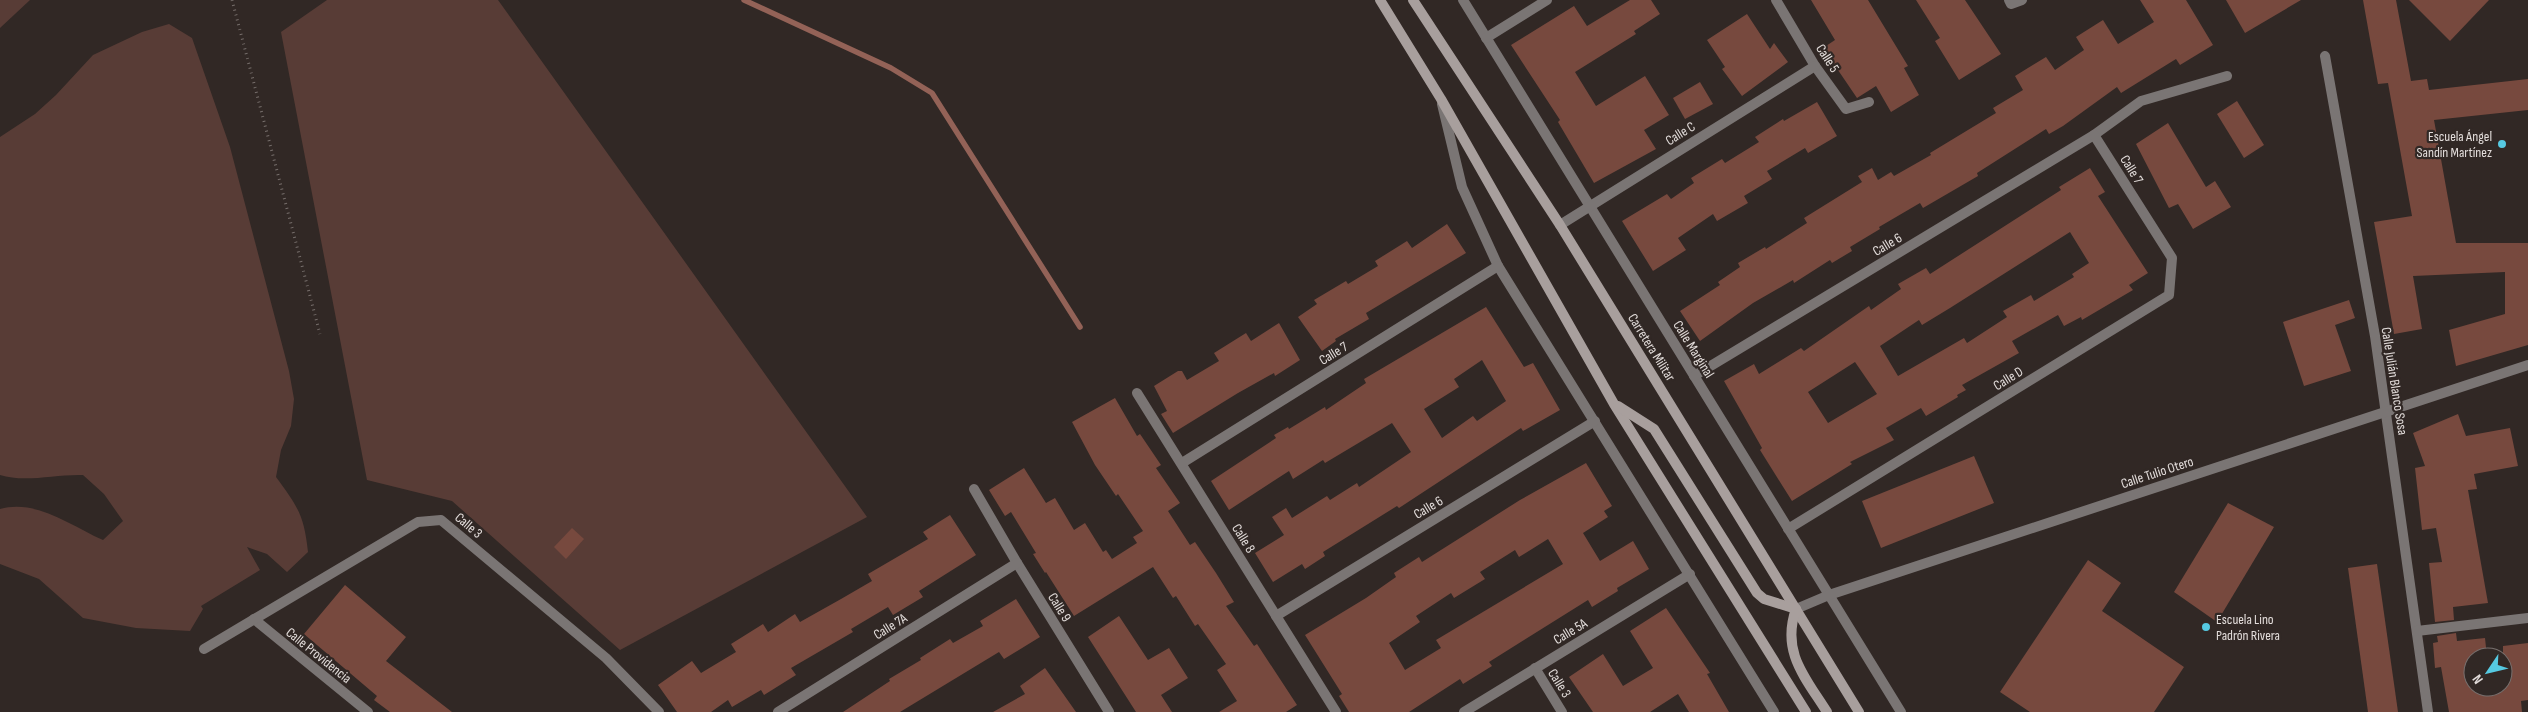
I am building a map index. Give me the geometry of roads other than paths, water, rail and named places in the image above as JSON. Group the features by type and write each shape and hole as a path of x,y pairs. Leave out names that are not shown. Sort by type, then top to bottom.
{"main road":[{"path":"1380,0 1441,99 1614,404 1806,712"},
{"name":"Carretera Militar","path":"1413,0 1560,225 1859,712"},
{"path":"1614,404 1654,429 1757,593 1764,599 1796,609 1790,625 1793,656 1827,712"}],"street":[{"name":"Calle Marginal","path":"1463,0 1901,712"},
{"path":"1486,38 1547,0"},
{"name":"Calle 5","path":"1776,0 1815,66 1846,108 1869,102"},
{"path":"2009,0 2011,4 2022,0"},
{"name":"Calle Julián Blanco Sosa","path":"2325,56 2387,411 2428,712"},
{"name":"Calle C","path":"1560,225 1815,66"},
{"name":"Calle 6","path":"1694,376 2094,135 2141,101 2227,76"},
{"path":"1441,99 1462,187 1498,266 1774,712"},
{"name":"Calle 7","path":"2094,135 2146,218"},
{"name":"Calle D","path":"1788,529 2170,295 2172,258 2146,218"},
{"name":"Calle 7","path":"1182,463 1498,266"},
{"name":"Calle Tulio Otero","path":"1796,609 1829,595 2528,364"},
{"name":"Calle 8","path":"1138,393 1336,712"},
{"name":"Calle 6","path":"1276,616 1595,421"},
{"name":"Calle 9","path":"974,489 1017,563 1109,712"},
{"name":"Calle 3","path":"204,649 418,522 442,520 606,658 659,712"},
{"name":"Calle 7A","path":"778,712 1017,563"},
{"name":"Calle 5A","path":"1464,712 1690,574"},
{"path":"2417,631 2528,618"},
{"name":"Calle Providencia","path":"254,619 368,712"},
{"name":"Calle 3","path":"1535,668 1562,712"}],"waterway":[{"path":"744,0 891,68 932,93 1080,327"}],"place":[{"name":"Escuela Ángel Sandín Martínez","path":"2502,144"},
{"name":"Escuela Lino Padrón Rivera","path":"2206,627"}]}
